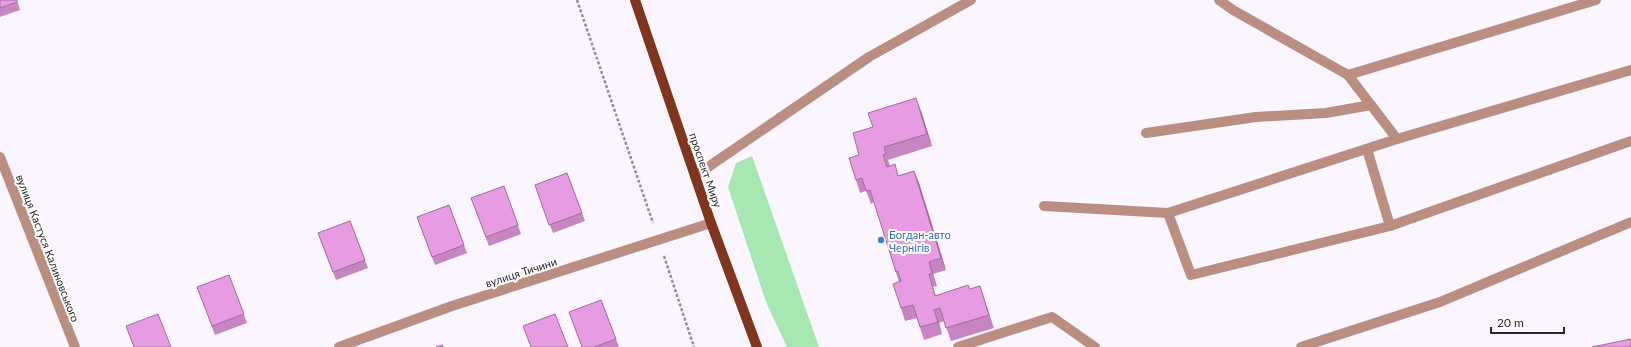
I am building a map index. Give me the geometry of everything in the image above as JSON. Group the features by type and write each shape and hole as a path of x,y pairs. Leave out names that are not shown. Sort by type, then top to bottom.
{"main road":[{"name":"проспект Миру","path":"635,0 711,223 757,347"}],"street":[{"path":"695,176 869,56 971,0"},
{"path":"1219,0 1233,10 1348,75 1397,139"},
{"path":"1348,75 1596,0"},
{"path":"1044,206 1168,213 1397,139 1631,70"},
{"path":"1146,133 1256,117 1326,113 1371,105"},
{"path":"1168,213 1191,275 1390,226 1631,141"},
{"path":"1367,149 1390,226"},
{"name":"вулиця Кастуся Калиновського","path":"0,157 75,347"},
{"path":"1301,347 1440,302 1631,222"},
{"name":"вулиця Тичини","path":"339,347 452,306 711,223"},
{"path":"958,347 1052,317 1095,347"}],"path":[{"path":"578,0 694,347"}],"green space":[{"path":"752,156 819,347 787,347 766,302 728,187 736,163"}],"building":[{"path":"0,0 17,0 17,2 0,8"},
{"path":"916,98 927,134 884,147 886,154 883,155 887,167 895,164 898,176 914,171 941,258 929,262 932,273 929,274 935,296 968,285 970,289 980,286 989,315 946,328 940,308 934,310 938,322 920,327 913,305 901,308 893,284 901,281 898,271 896,272 870,190 866,191 862,178 856,180 849,158 859,155 853,133 873,127 868,113"},
{"path":"567,173 582,213 549,225 535,185"},
{"path":"504,186 518,225 486,237 471,198"},
{"path":"449,205 464,245 432,257 417,217"},
{"path":"350,221 365,260 333,272 318,233"},
{"path":"229,275 244,314 212,326 197,287"},
{"path":"601,300 616,339 594,347 582,347 569,312"},
{"path":"158,314 171,347 134,347 126,326"},
{"path":"555,314 568,347 531,347 523,326"},
{"path":"1631,339 1631,347 1592,347"}],"place":[{"name":"Богдан-авто Чернігів","path":"881,240"}]}
